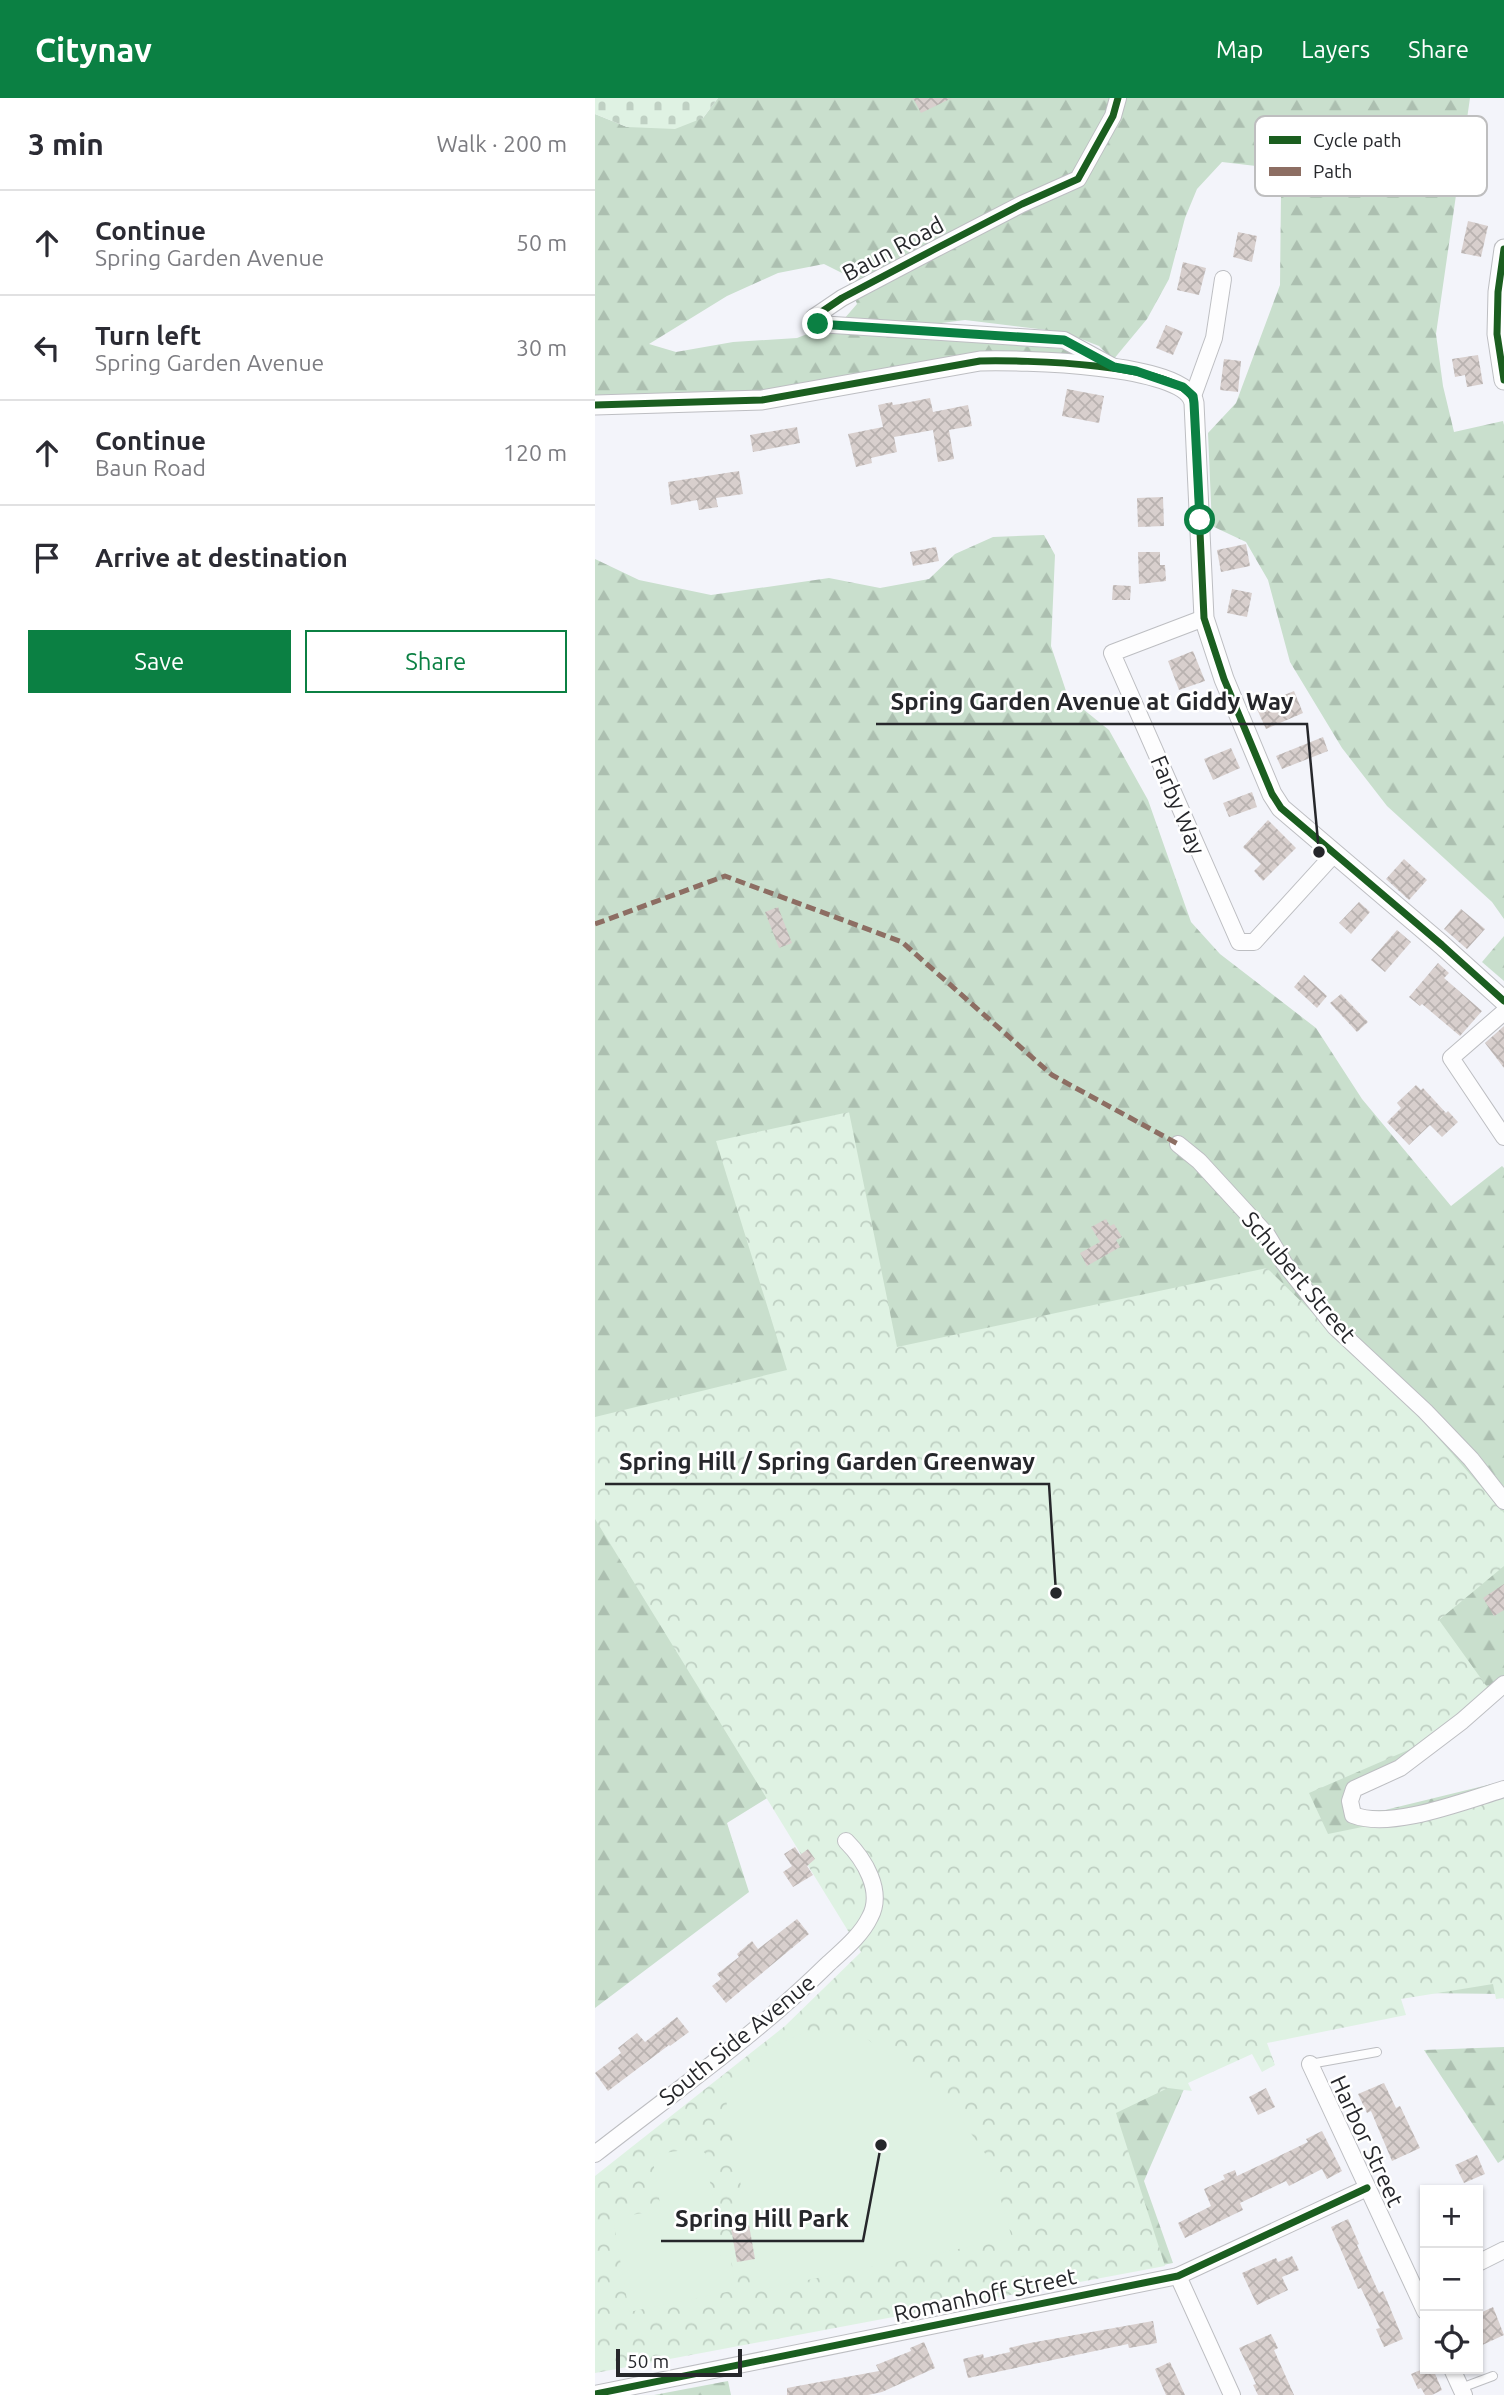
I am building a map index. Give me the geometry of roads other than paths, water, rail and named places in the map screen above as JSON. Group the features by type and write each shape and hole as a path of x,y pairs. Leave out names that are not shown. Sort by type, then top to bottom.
{"street":[{"name":"Baun Road","path":"1114,367 1064,340 818,324 814,317 842,298 1022,204 1078,179 1113,116 1118,98"},
{"path":"1504,249 1498,292 1497,334 1504,380"},
{"path":"1223,279 1214,338 1193,396 1204,618 1224,679 1272,794 1281,808 1504,1001"},
{"path":"595,405 762,400 980,361 1013,360 1136,371 1183,387 1193,396"},
{"name":"Farby Way","path":"1204,618 1112,653 1239,942 1254,942 1335,853"},
{"path":"1504,1012 1451,1058 1504,1137"},
{"name":"Schubert Street","path":"1178,1144 1199,1161 1267,1235 1284,1263 1335,1327 1425,1411 1471,1459 1504,1502"},
{"path":"1504,1685 1400,1768 1355,1789 1350,1801 1353,1815 1366,1820 1405,1817 1504,1789"},
{"name":"South Side Avenue","path":"595,2154 790,2002 856,1937 871,1916 874,1890 863,1861 846,1841"},
{"name":"Harbor Street","path":"1310,2064 1367,2188 1420,2287"},
{"name":"Romanhoff Street","path":"595,2395 1178,2276 1367,2188"},
{"path":"1483,2260 1504,2250"},
{"path":"1178,2276 1232,2395"},
{"path":"1454,2374 1462,2391"}],"lane":[{"path":"1310,2064 1377,2052"},
{"path":"1462,2391 1493,2376"}],"place":[{"name":"Spring Garden Avenue at Giddy Way","path":"1319,852"},
{"name":"Spring Hill / Spring Garden Greenway","path":"1056,1593"},
{"name":"Spring Hill Park","path":"881,2145"}]}
